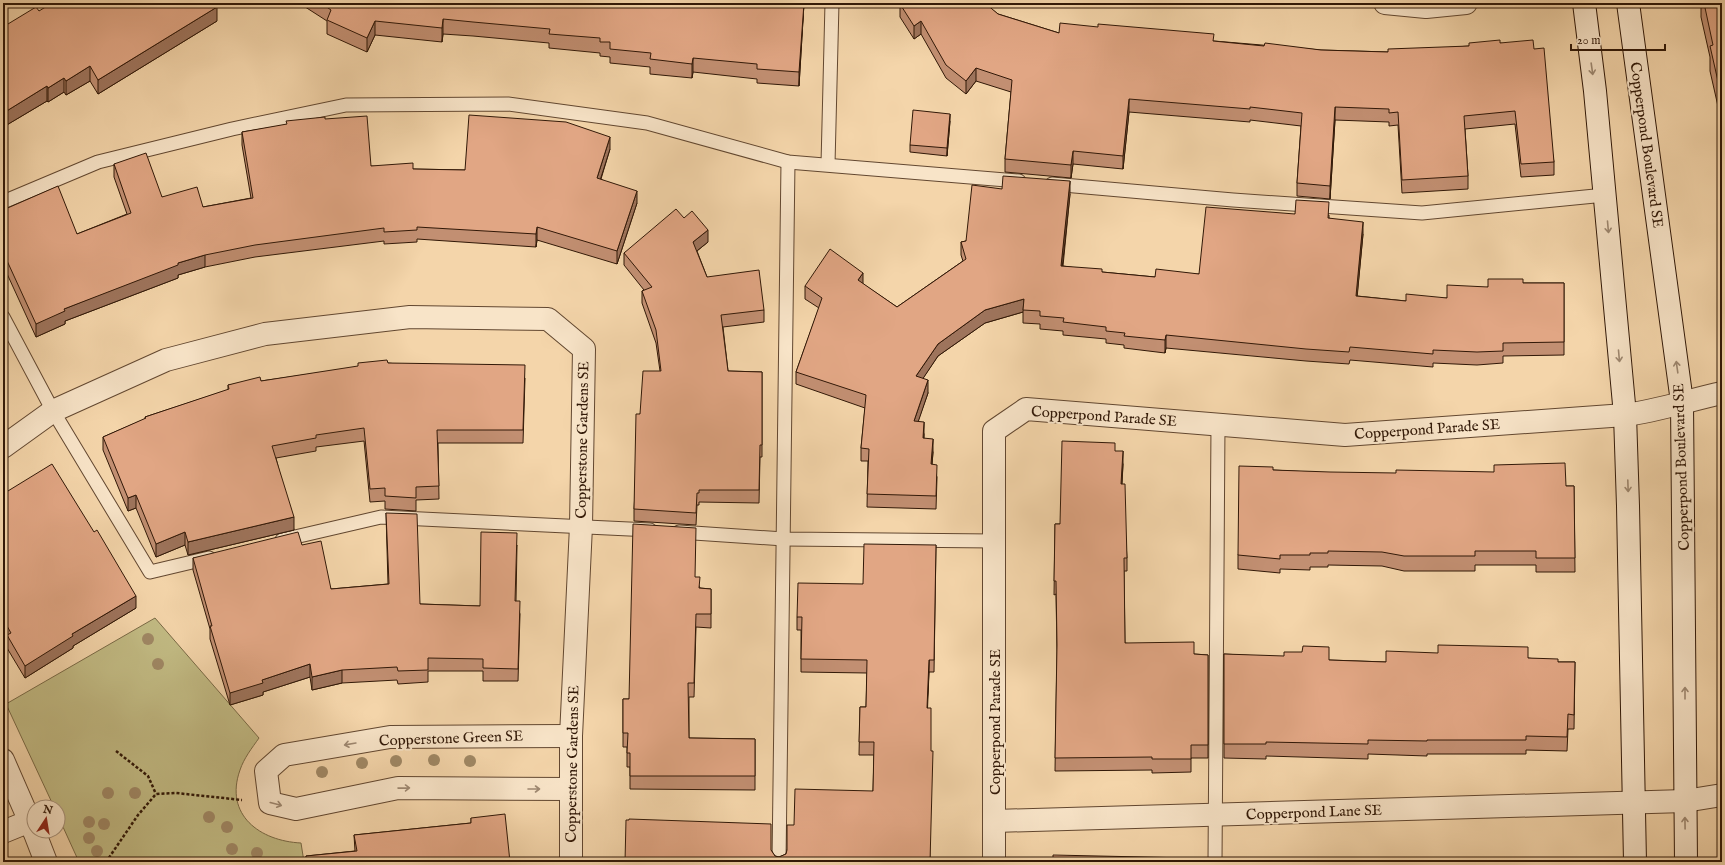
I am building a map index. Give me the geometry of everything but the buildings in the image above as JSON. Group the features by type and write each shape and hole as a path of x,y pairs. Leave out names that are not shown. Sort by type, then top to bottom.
{"street":[{"path":"1385,3 1426,7 1466,3"},
{"path":"1584,3 1595,91 1625,415 1635,862"},
{"name":"Copperpond Boulevard SE","path":"1628,3 1682,402 1684,801 1686,862"},
{"name":"Copperstone Gardens SE","path":"3,447 53,411 166,360 265,334 410,317 548,319 584,349 580,526 571,736 571,862"},
{"name":"Copperpond Parade SE","path":"994,862 994,431 1026,409 1345,435 1625,415 1650,412 1682,402 1722,393"},
{"name":"Copperstone Green SE","path":"270,803 266,771 284,755 390,738 571,736"},
{"path":"3,760 26,812"},
{"path":"270,803 296,809 398,788 570,789"},
{"name":"Copperpond Lane SE","path":"995,821 1684,801 1722,795"},
{"path":"3,832 26,829"},
{"path":"37,839 46,862"}],"lane":[{"path":"828,164 832,3"},
{"path":"3,202 98,162 232,129 346,105 516,105 647,123 788,162 828,164 1233,200 1422,213 1605,195"},
{"path":"779,862 788,162"},
{"path":"3,317 53,411 150,572 220,555"},
{"path":"1215,862 1218,425"},
{"path":"273,543 381,517 580,526 784,539 994,541"}],"path":[{"path":"116,751 148,776 156,794"},
{"path":"106,862 138,815 156,794 188,794 270,803"}],"shaded area":[{"path":"155,618 259,738 246,757 240,770 236,786 237,800 241,812 249,823 259,831 286,841 301,843 304,862 79,862 66,834 66,799 50,799 6,704"}]}
